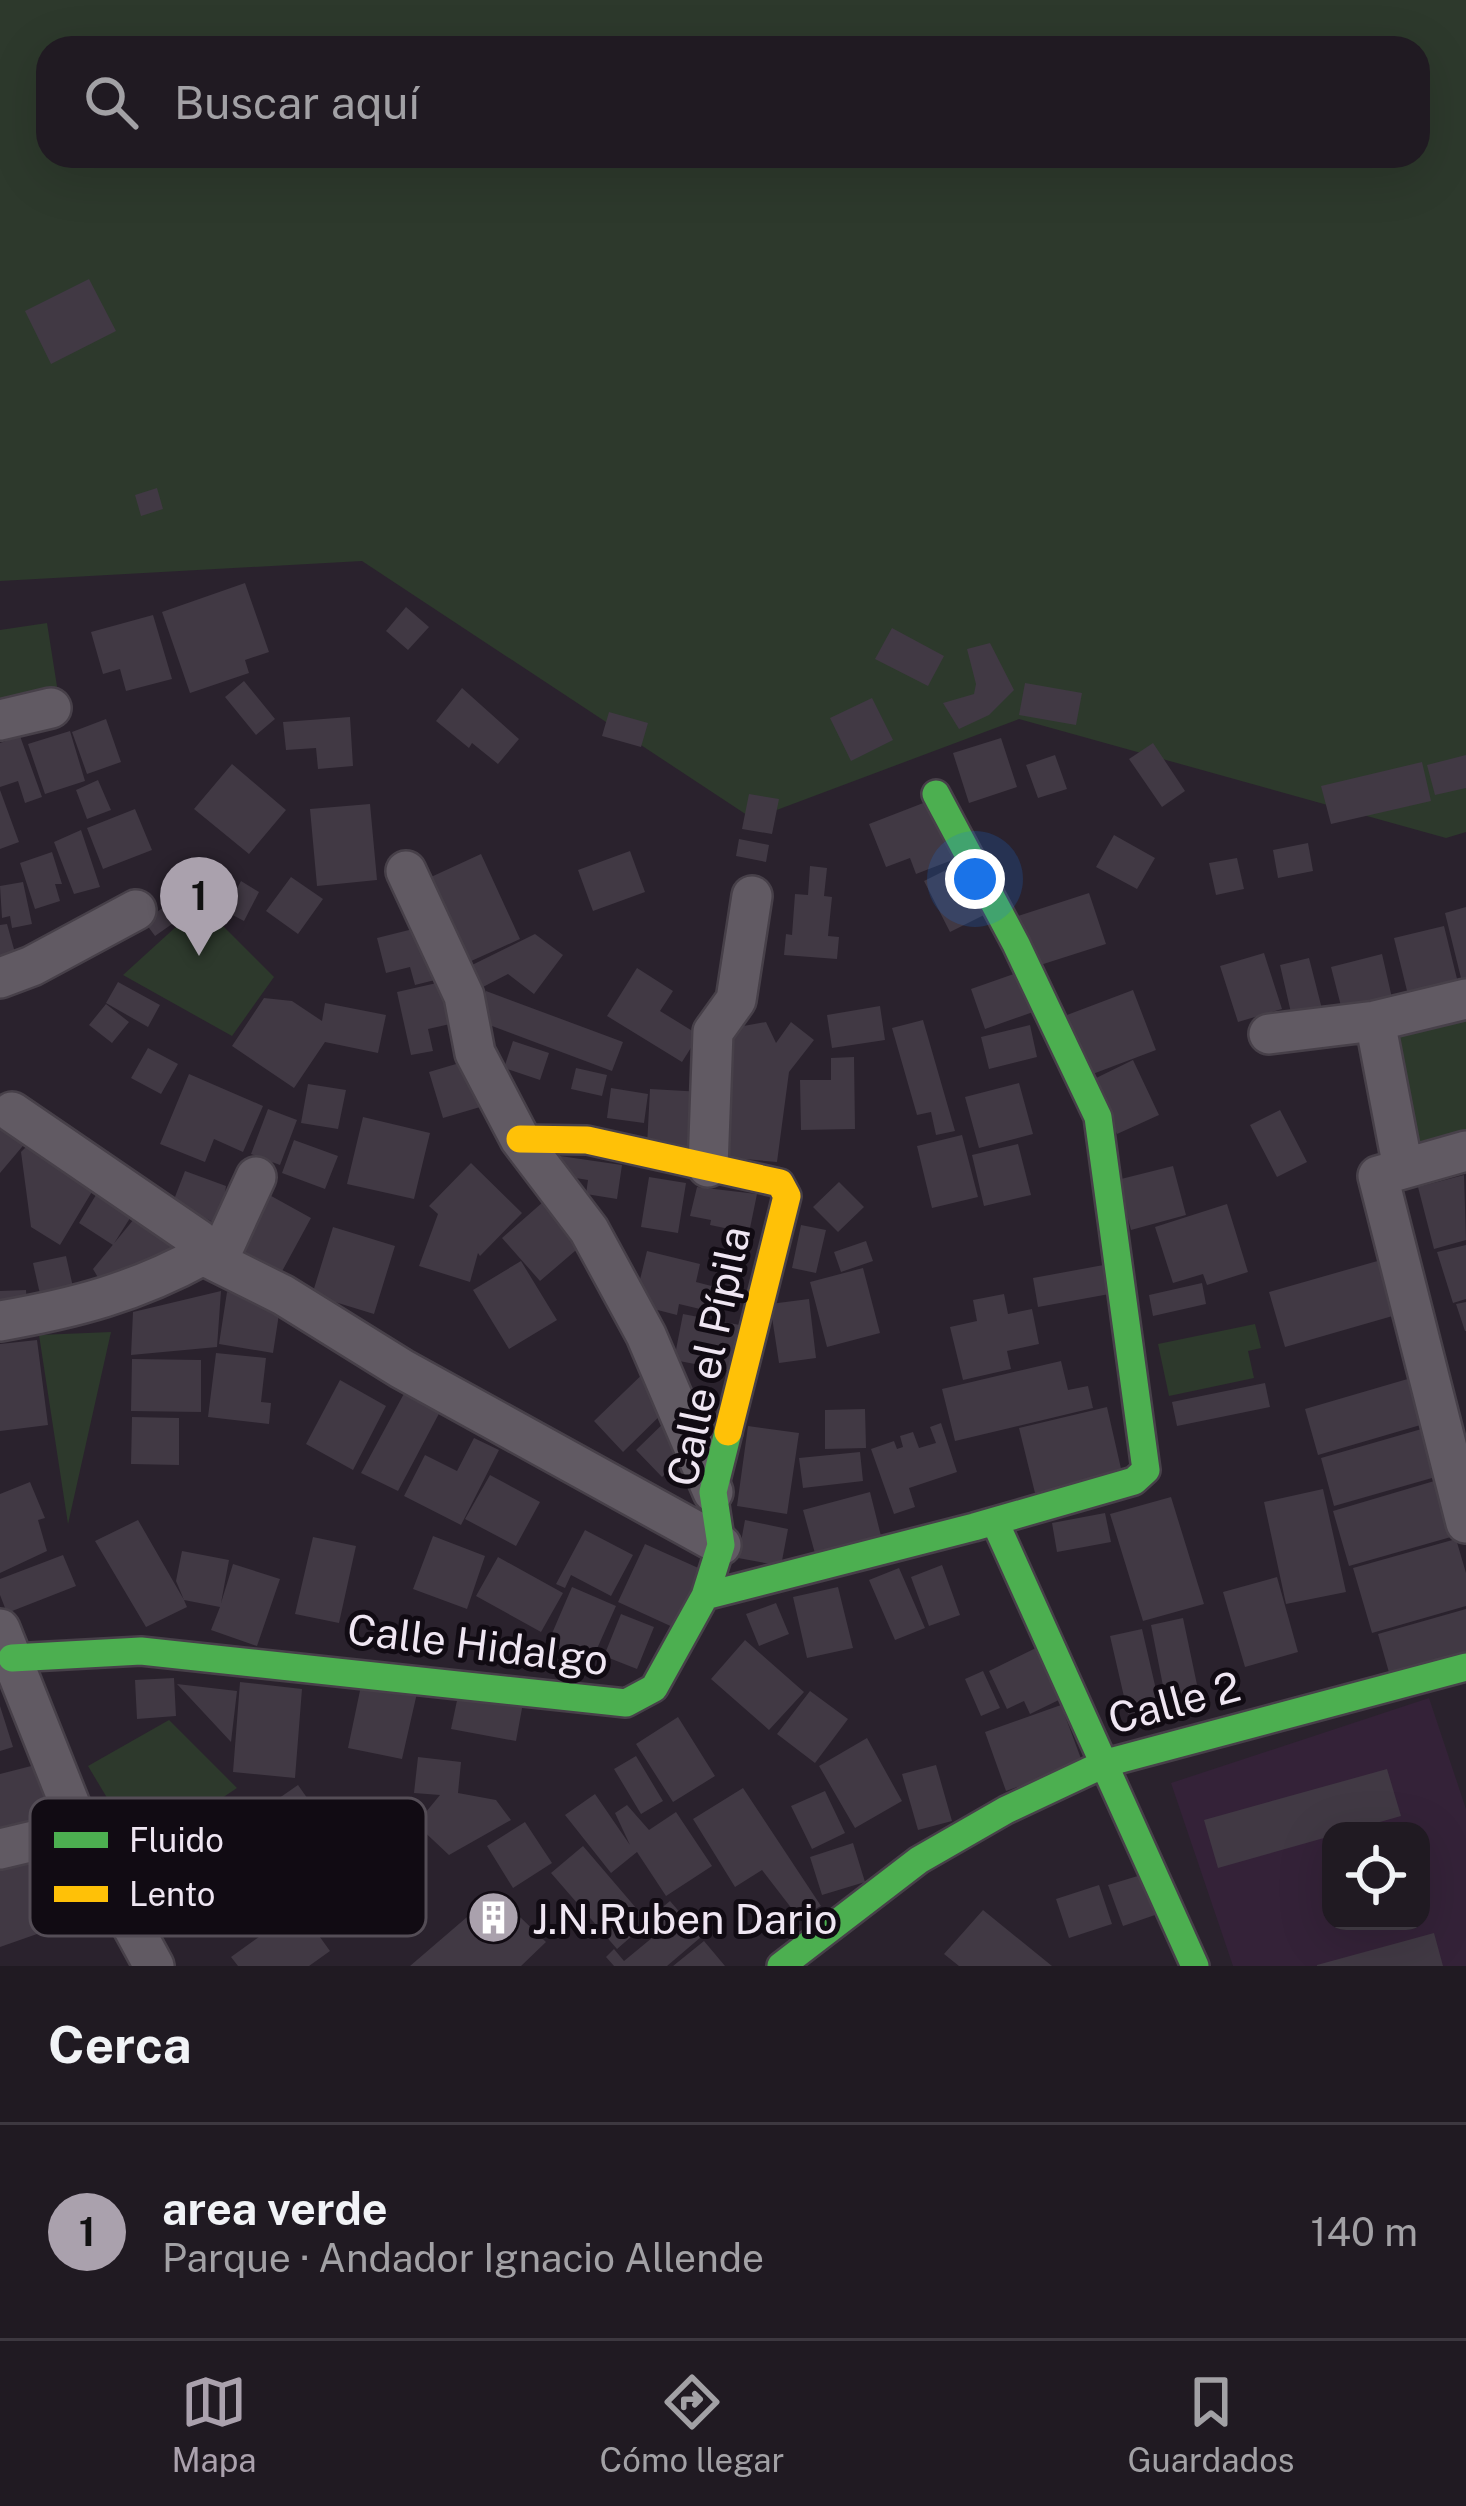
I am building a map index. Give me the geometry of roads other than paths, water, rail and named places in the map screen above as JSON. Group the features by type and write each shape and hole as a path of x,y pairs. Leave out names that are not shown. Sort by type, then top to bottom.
{"street":[{"path":"0,720 51,708"},
{"path":"705,1597 995,1522 1134,1480 1146,1470 1098,1117 1016,944 936,794"},
{"path":"406,871 464,996 476,1053 520,1139 589,1229 646,1335 713,1492"},
{"path":"708,1167 712,1032 736,1000 752,896"},
{"path":"0,978 32,967 136,910"},
{"path":"1269,1034 1375,1021 1466,999"},
{"path":"1375,1021 1403,1168"},
{"path":"12,1112 199,1240 210,1259 283,1295 402,1369 721,1545"},
{"name":"Calle el Pípila","path":"520,1139 587,1140 780,1184 787,1196 713,1492 721,1545 705,1597"},
{"path":"1466,1151 1378,1176 1466,1523"},
{"path":"0,1321 77,1307 210,1259 256,1177"},
{"path":"995,1522 1195,1966"},
{"name":"Calle Hidalgo","path":"6,1643 236,1658 626,1703 654,1688 705,1597"},
{"path":"6,1643 67,1798"},
{"name":"Calle 2","path":"781,1966 920,1860 1006,1810 1106,1763 1466,1667"},
{"path":"0,1849 30,1842"},
{"path":"138,1936 154,1966"}],"place":[{"name":"area verde","path":"199,956"},
{"name":"J.N.Ruben Dario","path":"493,1918"}]}
